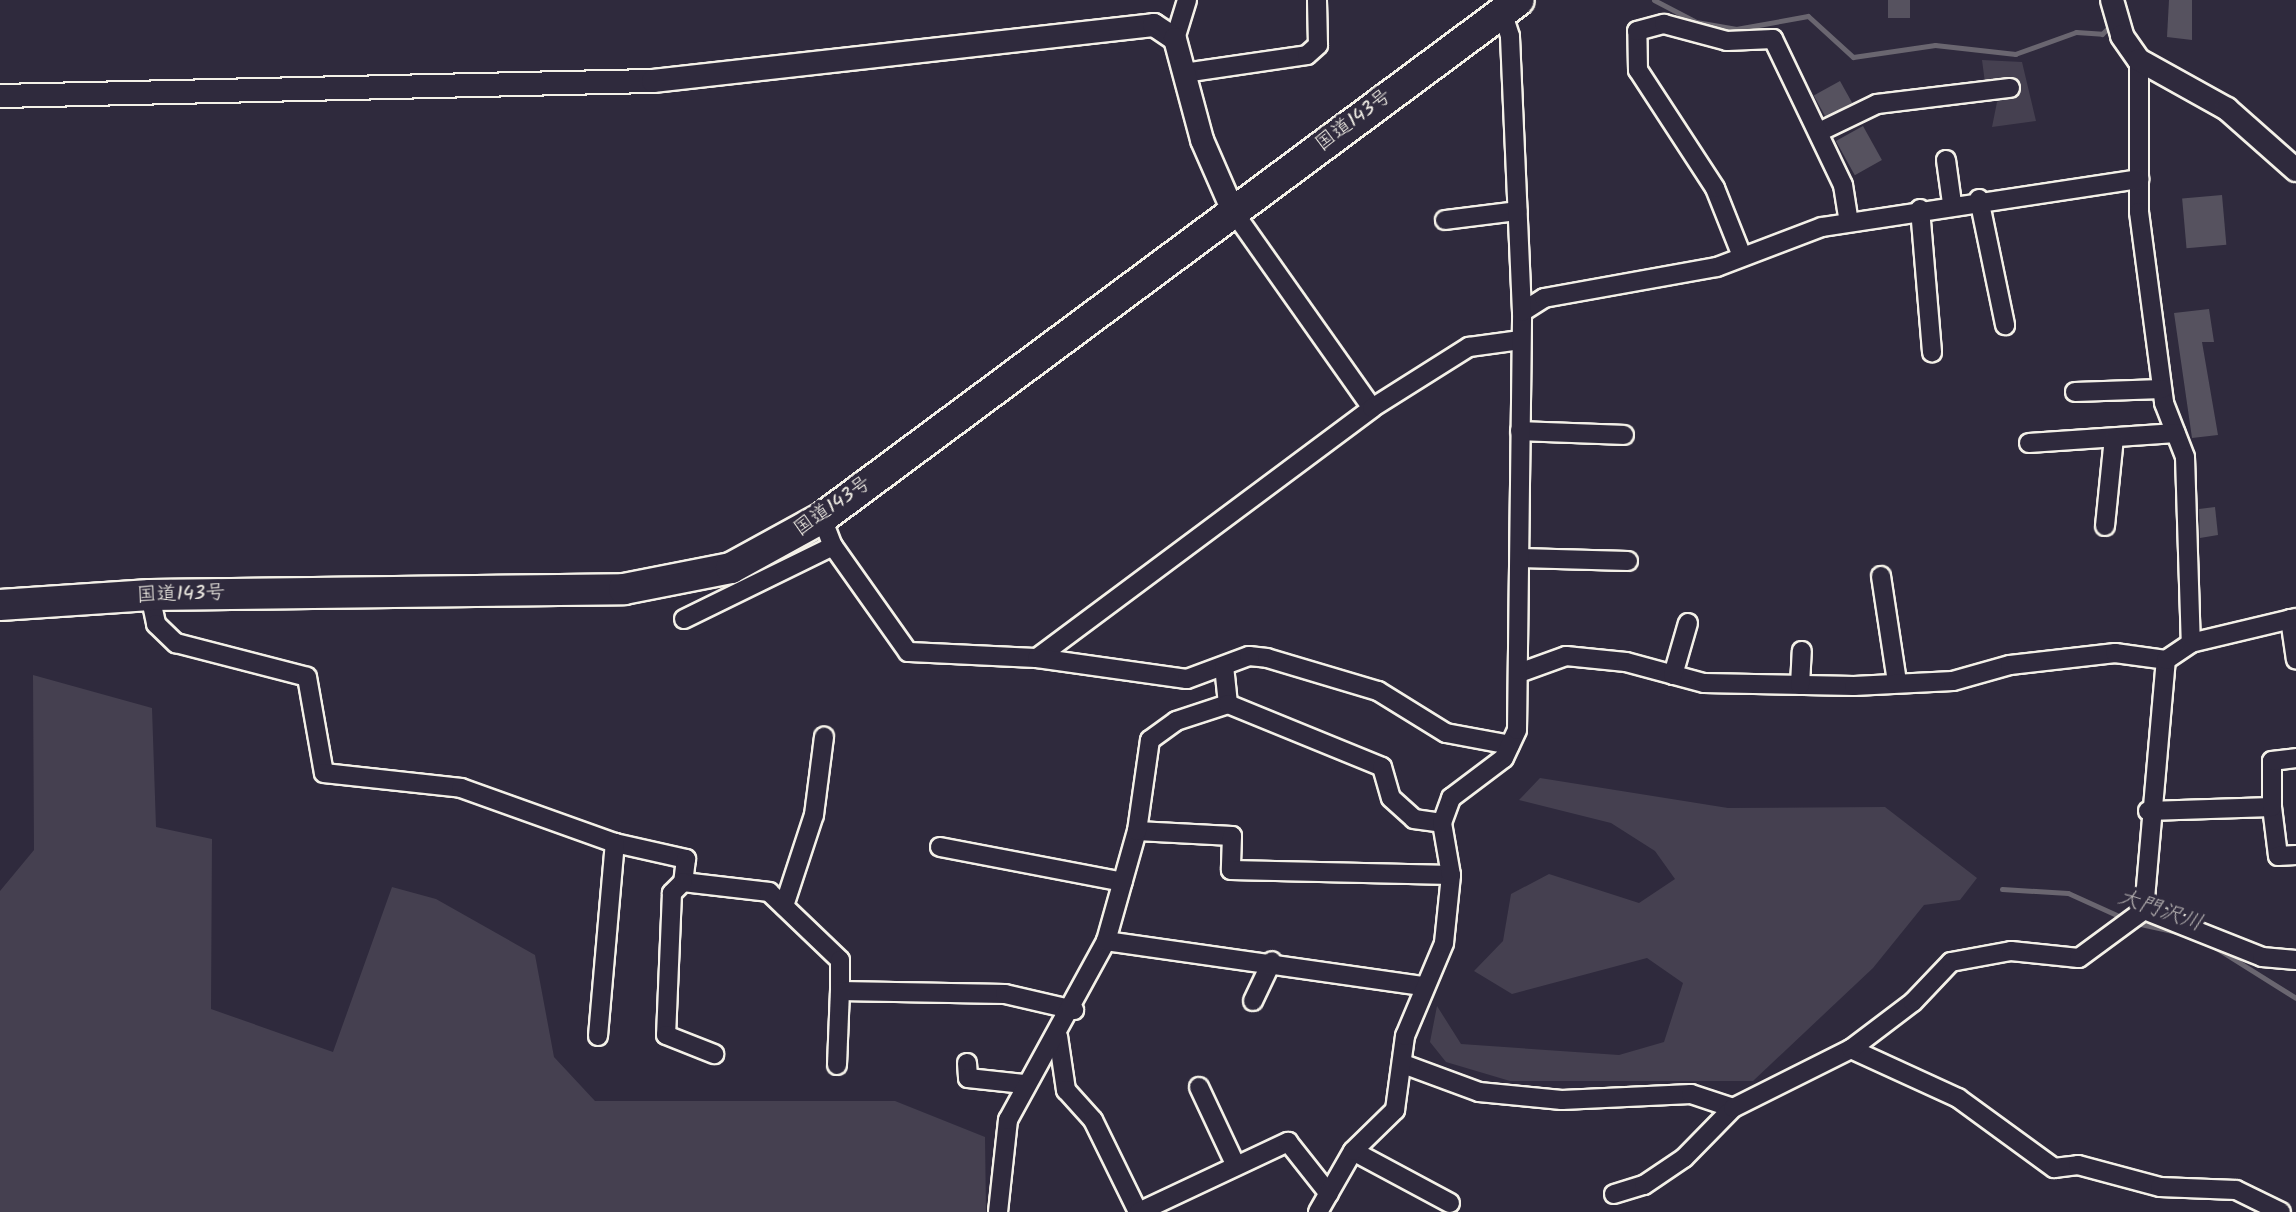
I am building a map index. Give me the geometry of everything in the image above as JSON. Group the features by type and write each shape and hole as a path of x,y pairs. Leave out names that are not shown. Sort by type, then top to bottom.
{"highway":[{"name":"国道143号","path":"0,605 150,595 624,589 731,568 828,532 1233,211 1511,6"}],"street":[{"path":"1187,0 1175,39 1233,211 1372,408"},
{"path":"1184,73 1307,55 1318,45 1317,0"},
{"path":"2112,0 2122,36 2139,60 2227,109 2296,170"},
{"path":"1318,1212 1353,1151 1395,1110 1406,1065 1405,1036 1444,943 1451,875 1442,823 1451,798 1504,758 1510,745 1519,673 1522,312 1511,6"},
{"path":"1742,256 1715,188 1638,70 1637,31 1664,24 1727,41 1773,39 1819,132 1849,222"},
{"path":"0,96 653,81 1154,25 1175,39"},
{"path":"2139,60 2139,179 2162,389 2185,457 2191,643"},
{"path":"1819,132 1877,104 2010,88"},
{"path":"1946,160 1952,203"},
{"path":"1522,312 1544,298 1690,274 1849,222 1952,203 2139,179"},
{"path":"1979,199 2005,325"},
{"path":"1920,209 1932,352"},
{"path":"1445,220 1517,211"},
{"path":"1037,658 1372,408 1469,347 1521,340"},
{"path":"2075,392 2162,389"},
{"path":"1520,431 1624,435"},
{"path":"2029,443 2176,433"},
{"path":"2105,526 2114,438"},
{"path":"684,619 828,532 908,652 1037,658 1161,679 1267,658 1378,691 1446,733 1510,745"},
{"path":"1520,558 1628,561"},
{"path":"1881,576 1897,682"},
{"path":"150,595 156,624 176,643 307,677 324,773 461,788 615,843 686,859 683,882 672,893 666,1035 714,1054"},
{"path":"1519,673 1566,656 1704,683 1800,685 1953,681 2010,665 2115,653 2166,660 2191,643 2293,619 2296,660"},
{"path":"1673,675 1688,623"},
{"path":"1800,685 1802,651"},
{"path":"2144,910 2148,811 2166,660"},
{"path":"1224,666 1228,704"},
{"path":"998,1212 1008,1120 1024,1084 1074,1010 1106,941 1137,831 1150,740 1176,721 1228,704 1382,767 1402,808 1414,819 1442,823"},
{"path":"784,906 814,815 824,737"},
{"path":"2296,758 2272,761 2272,807 2278,856 2296,855"},
{"path":"2148,811 2272,807"},
{"path":"1137,831 1232,836 1231,870 1451,875"},
{"path":"598,1036 615,843"},
{"path":"940,847 1123,882"},
{"path":"683,882 769,892 840,960 837,1065"},
{"path":"2144,910 2262,957 2296,960"},
{"path":"1614,1194 1644,1185 1684,1158 1733,1108 1851,1049 1913,1002 1951,962 2011,951 2079,958 2144,910"},
{"path":"1106,941 1272,961 1424,986"},
{"path":"1253,1001 1272,961"},
{"path":"840,991 1005,994 1074,1010"},
{"path":"1058,1036 1066,1090 1093,1120 1138,1212 1288,1142 1329,1194"},
{"path":"1851,1049 1958,1098 2054,1168 2078,1165 2160,1187 2236,1190 2281,1212"},
{"path":"967,1063 968,1078 1024,1084"},
{"path":"1406,1065 1479,1092 1562,1100 1691,1094 1733,1108"},
{"path":"1199,1087 1236,1166"},
{"path":"1353,1151 1450,1203"}],"shaded area":[{"path":"1982,60 2022,62 2036,121 1992,127 1997,102 2011,95 1985,83"},
{"path":"33,675 152,708 156,827 212,839 211,1009 333,1052 392,887 436,899 535,955 554,1057 595,1101 895,1101 985,1137 986,1212 0,1212 0,891 34,850"},
{"path":"1540,778 1728,808 1885,807 1977,878 1960,900 1924,905 1873,968 1753,1081 1510,1081 1446,1062 1430,1042 1437,1006 1461,1044 1619,1055 1664,1042 1683,983 1647,958 1512,994 1474,971 1503,941 1511,894 1549,874 1639,903 1675,879 1655,851 1611,823 1519,800"}],"building":[{"path":"1888,0 1910,0 1910,18 1888,18"},
{"path":"2169,0 2192,0 2192,40 2167,37"},
{"path":"1840,81 1852,103 1826,117 1814,96"},
{"path":"1863,126 1882,160 1855,175 1836,141"},
{"path":"2222,195 2226,245 2187,248 2182,198"},
{"path":"2209,309 2214,342 2202,342 2218,435 2192,438 2174,313"},
{"path":"2215,507 2218,535 2200,538 2199,509"}],"waterway":[{"path":"1654,0 1696,22 1736,29 1808,16 1853,57 1935,45 2015,54 2076,32 2102,34 2112,24"},
{"name":"大門沢川","path":"2002,889 2068,893 2123,918"},
{"name":"大門沢川","path":"2136,923 2177,932"},
{"name":"大門沢川","path":"2216,948 2296,998"}]}
